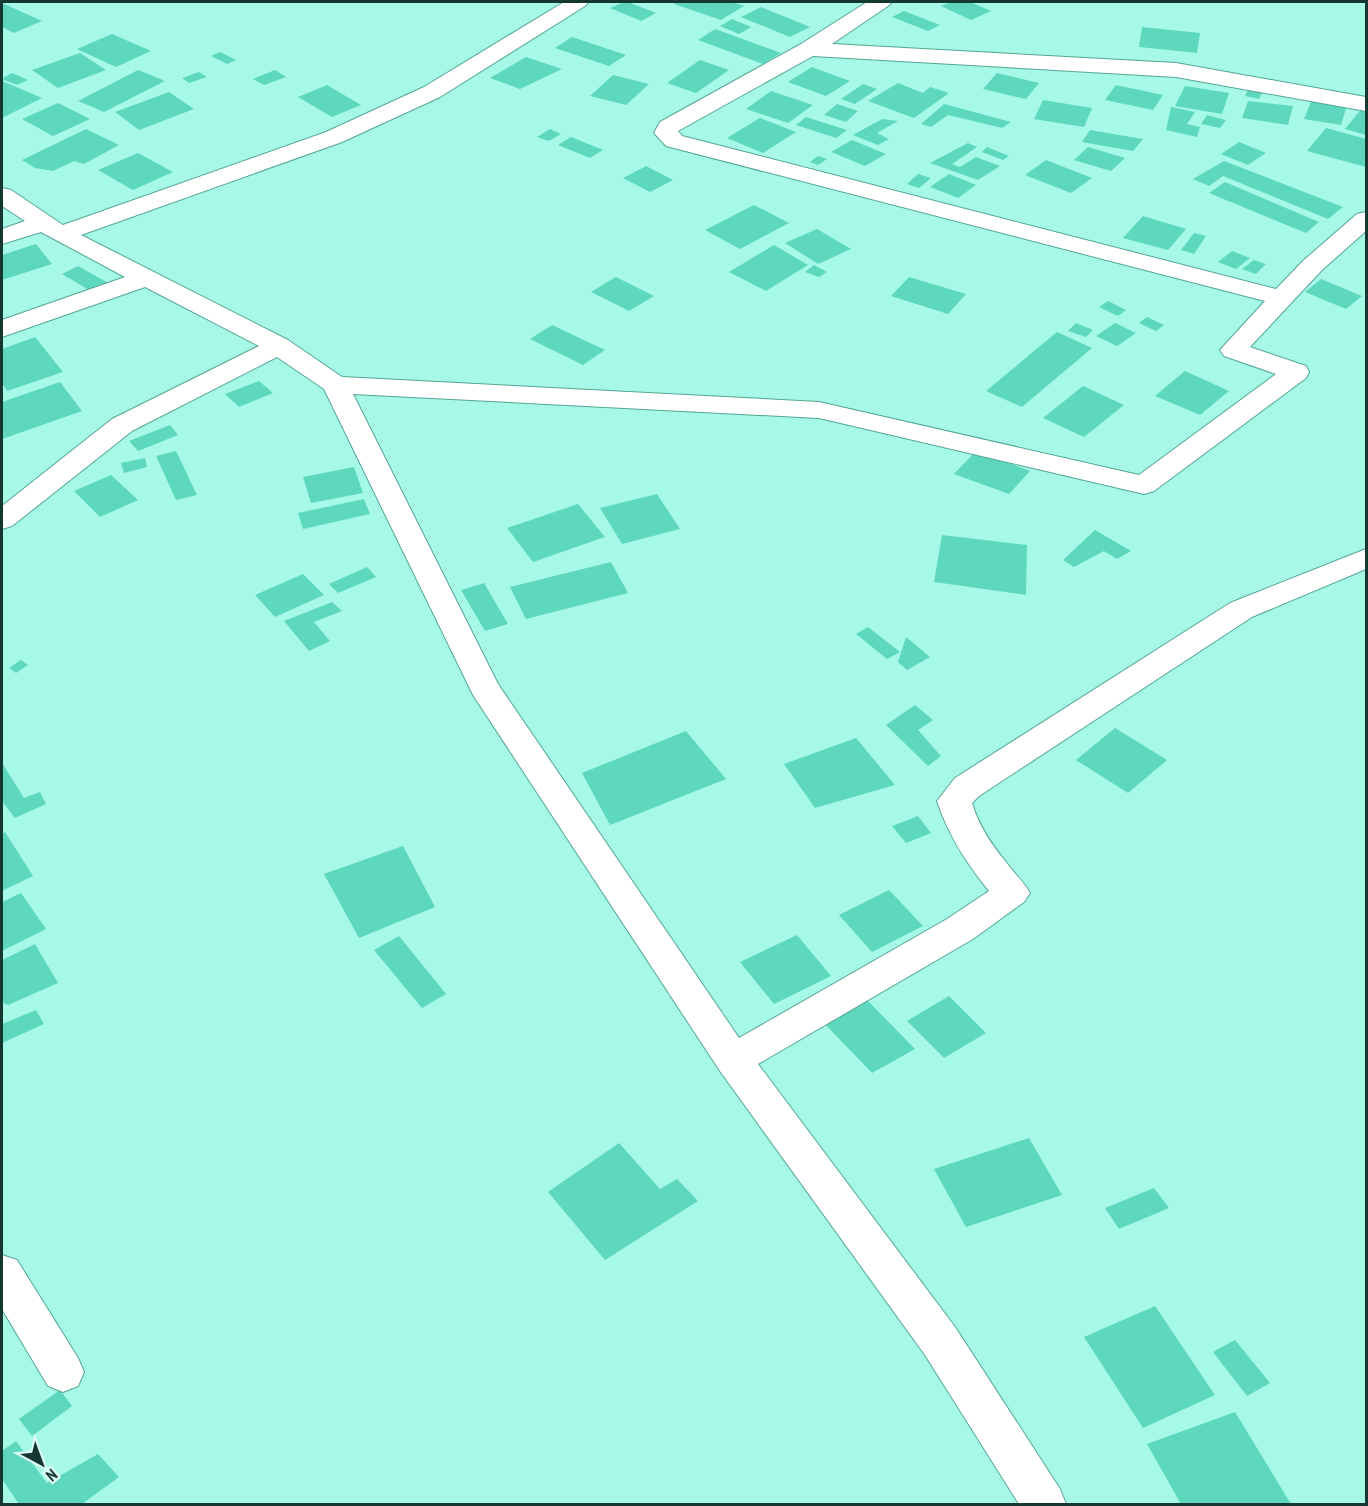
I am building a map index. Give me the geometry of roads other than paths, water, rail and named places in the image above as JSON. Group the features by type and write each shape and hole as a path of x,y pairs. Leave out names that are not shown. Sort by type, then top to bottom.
{"street":[{"path":"2,237 52,228 334,137 432,92 578,2"},
{"path":"881,2 809,49 668,127 666,134 674,141 1282,298"},
{"path":"809,49 1176,70 1366,104"},
{"path":"2,195 52,228 279,346 335,385 484,687 734,1060 940,1341 1044,1504"},
{"path":"335,385 819,410 1144,485 1296,372 1233,350 1313,265 1366,219"},
{"path":"2,329 147,278"},
{"path":"2,520 122,425 279,346"},
{"path":"734,1060 960,929 1012,893 992,871 959,821 954,801 967,787 1241,610 1366,558"},
{"path":"2,1272 63,1372"}]}
